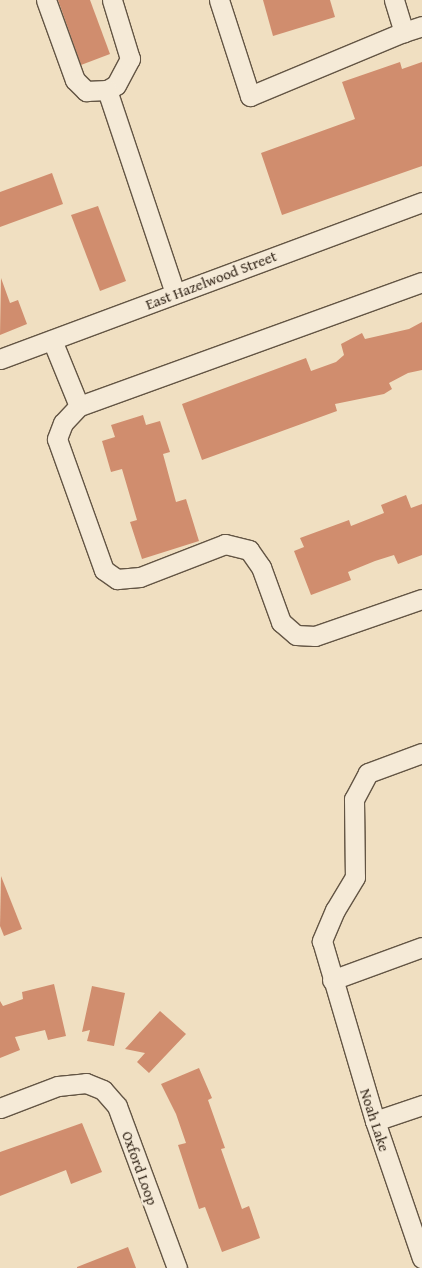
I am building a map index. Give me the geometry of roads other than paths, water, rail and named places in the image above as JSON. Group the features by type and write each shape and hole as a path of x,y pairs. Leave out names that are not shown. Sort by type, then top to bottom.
{"street":[{"path":"46,0 75,80 86,91 107,90 116,85 130,59 112,0"},
{"path":"219,0 250,96 422,26"},
{"path":"394,0 404,32"},
{"path":"107,90 175,293"},
{"name":"East Hazelwood Street","path":"0,359 422,202"},
{"path":"422,282 78,406 63,423 57,439 104,570 117,578 140,577 225,544 249,550 261,567 282,622 296,635 315,636 422,599"},
{"path":"52,340 78,406"},
{"name":"Noah Lake","path":"422,753 368,773 354,798 355,877 335,910 322,941 375,1121 422,1258"},
{"path":"332,980 422,948"},
{"name":"Oxford Loop","path":"0,1108 58,1086 86,1083 103,1090 117,1106 177,1268"},
{"path":"375,1121 422,1105"}]}
